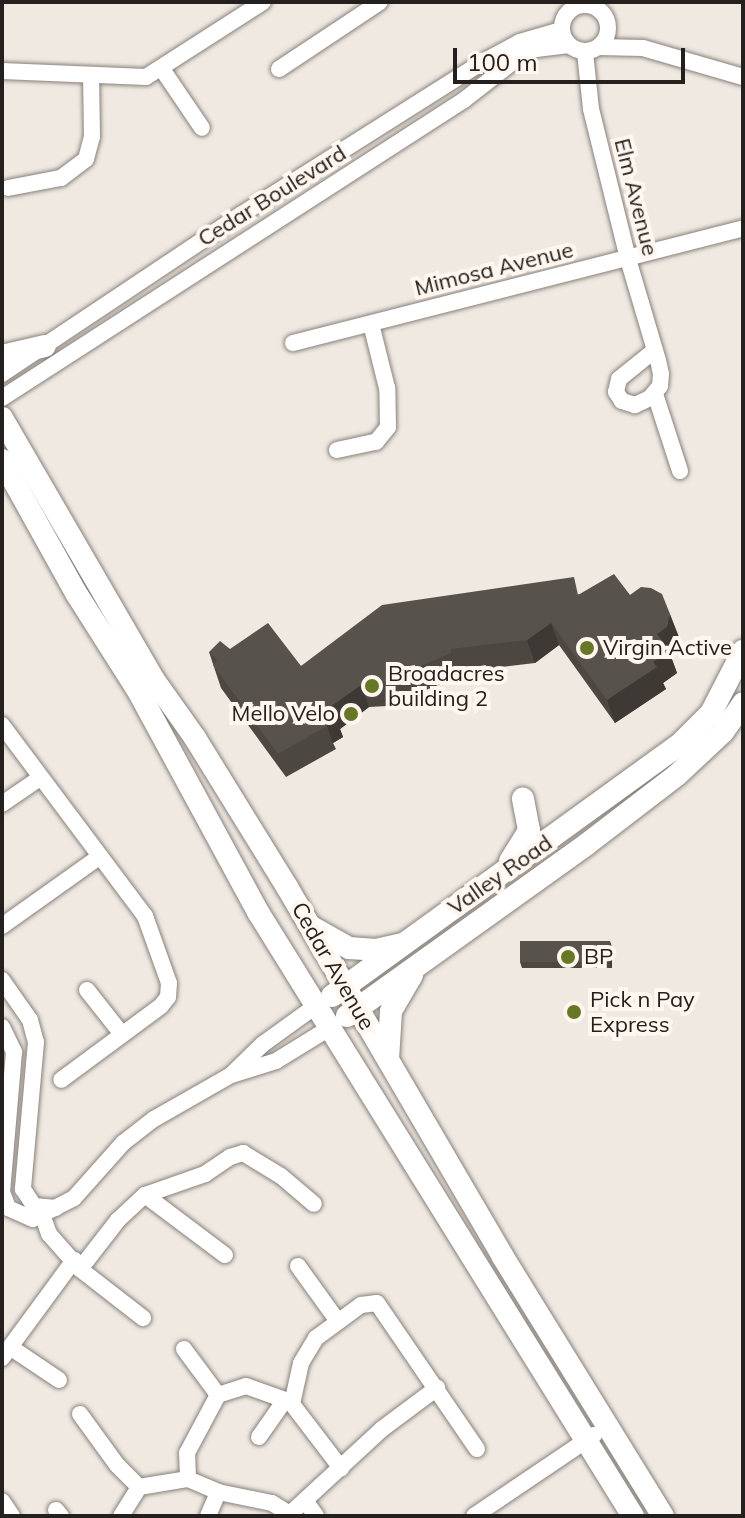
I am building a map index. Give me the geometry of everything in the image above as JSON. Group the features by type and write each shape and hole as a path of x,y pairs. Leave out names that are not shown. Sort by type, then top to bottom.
{"main road":[{"path":"2,356 45,346"},
{"name":"Cedar Avenue","path":"2,418 154,680 202,749 503,1257 663,1516"},
{"name":"Cedar Avenue","path":"5,468 76,593 137,689 258,912 633,1516"},
{"name":"Valley Road","path":"331,1027 481,916 587,844 677,775 704,736 711,713 743,651"},
{"name":"Valley Road","path":"317,1005 344,989 654,765 704,736 743,703"},
{"path":"503,872 529,830 523,799"},
{"path":"306,923 349,948 376,950 408,943"},
{"path":"388,1060 391,1011 416,967"}],"street":[{"path":"2,71 142,78 162,69 263,2"},
{"path":"279,69 380,2"},
{"path":"608,23 608,32 584,48 561,30 572,5 595,4 608,23 636,39 743,70"},
{"name":"Cedar Boulevard","path":"2,374 218,230 507,48 561,30"},
{"name":"Elm Avenue","path":"584,48 591,109 628,259 661,374 655,394 680,471"},
{"name":"Cedar Boulevard","path":"2,398 396,144 477,90 528,50 643,48 743,77"},
{"path":"162,69 202,128"},
{"path":"8,188 61,178 86,159 92,137 91,75"},
{"path":"385,125 396,144"},
{"name":"Mimosa Avenue","path":"293,343 743,228"},
{"path":"337,450 376,442 388,427 387,388 371,324"},
{"path":"655,350 619,379 616,392 622,401 635,405 655,394"},
{"path":"2,725 148,923 169,983 166,1002 61,1080"},
{"path":"2,804 40,778"},
{"path":"2,926 99,857"},
{"path":"2,980 34,1030 34,1083 22,1177 26,1197 41,1212 49,1234 77,1265 143,1318"},
{"path":"87,990 121,1033"},
{"name":"Valley Road","path":"41,1212 58,1208 74,1198 133,1134 231,1075 263,1044 317,1005"},
{"path":"2,1027 14,1052 2,1192 14,1213 27,1218 41,1212"},
{"name":"Valley Road","path":"231,1075 276,1061 331,1027"},
{"path":"11,1080 34,1083"},
{"path":"59,1380 6,1352 77,1265 145,1195 205,1174 225,1160 243,1153 281,1176 314,1204"},
{"path":"145,1195 225,1255"},
{"path":"298,1266 337,1320"},
{"path":"259,1437 288,1402 301,1363 316,1338 361,1305 377,1303 477,1449"},
{"path":"184,1349 218,1395"},
{"path":"188,1479 185,1462 189,1446 218,1395 246,1386 288,1402 341,1468"},
{"path":"121,1516 139,1487 188,1479 218,1492 265,1501 292,1514 311,1509 341,1468 382,1429 437,1388"},
{"path":"80,1414 117,1465 139,1487"},
{"path":"474,1516 608,1426"},
{"path":"208,1516 218,1492"},
{"path":"2,1501 12,1516"}],"building":[{"name":"Broadacres building 2","path":"614,574 630,595 641,587 662,594 670,614 667,627 657,634 669,651 653,662 657,667 607,700 551,623 527,640 451,649 451,653 379,684 361,685 330,707 335,714 323,722 327,726 278,754 213,665 217,660 209,652 220,641 230,649 268,623 301,666 382,605 574,577 578,595"},
{"path":"520,941 610,941 610,962 520,962"}],"place":[{"name":"Virgin Active","path":"587,648"},
{"name":"Broadacres building 2","path":"372,686"},
{"name":"Mello Velo","path":"351,714"},
{"name":"BP","path":"568,957"},
{"name":"Pick n Pay Express","path":"574,1012"}]}
